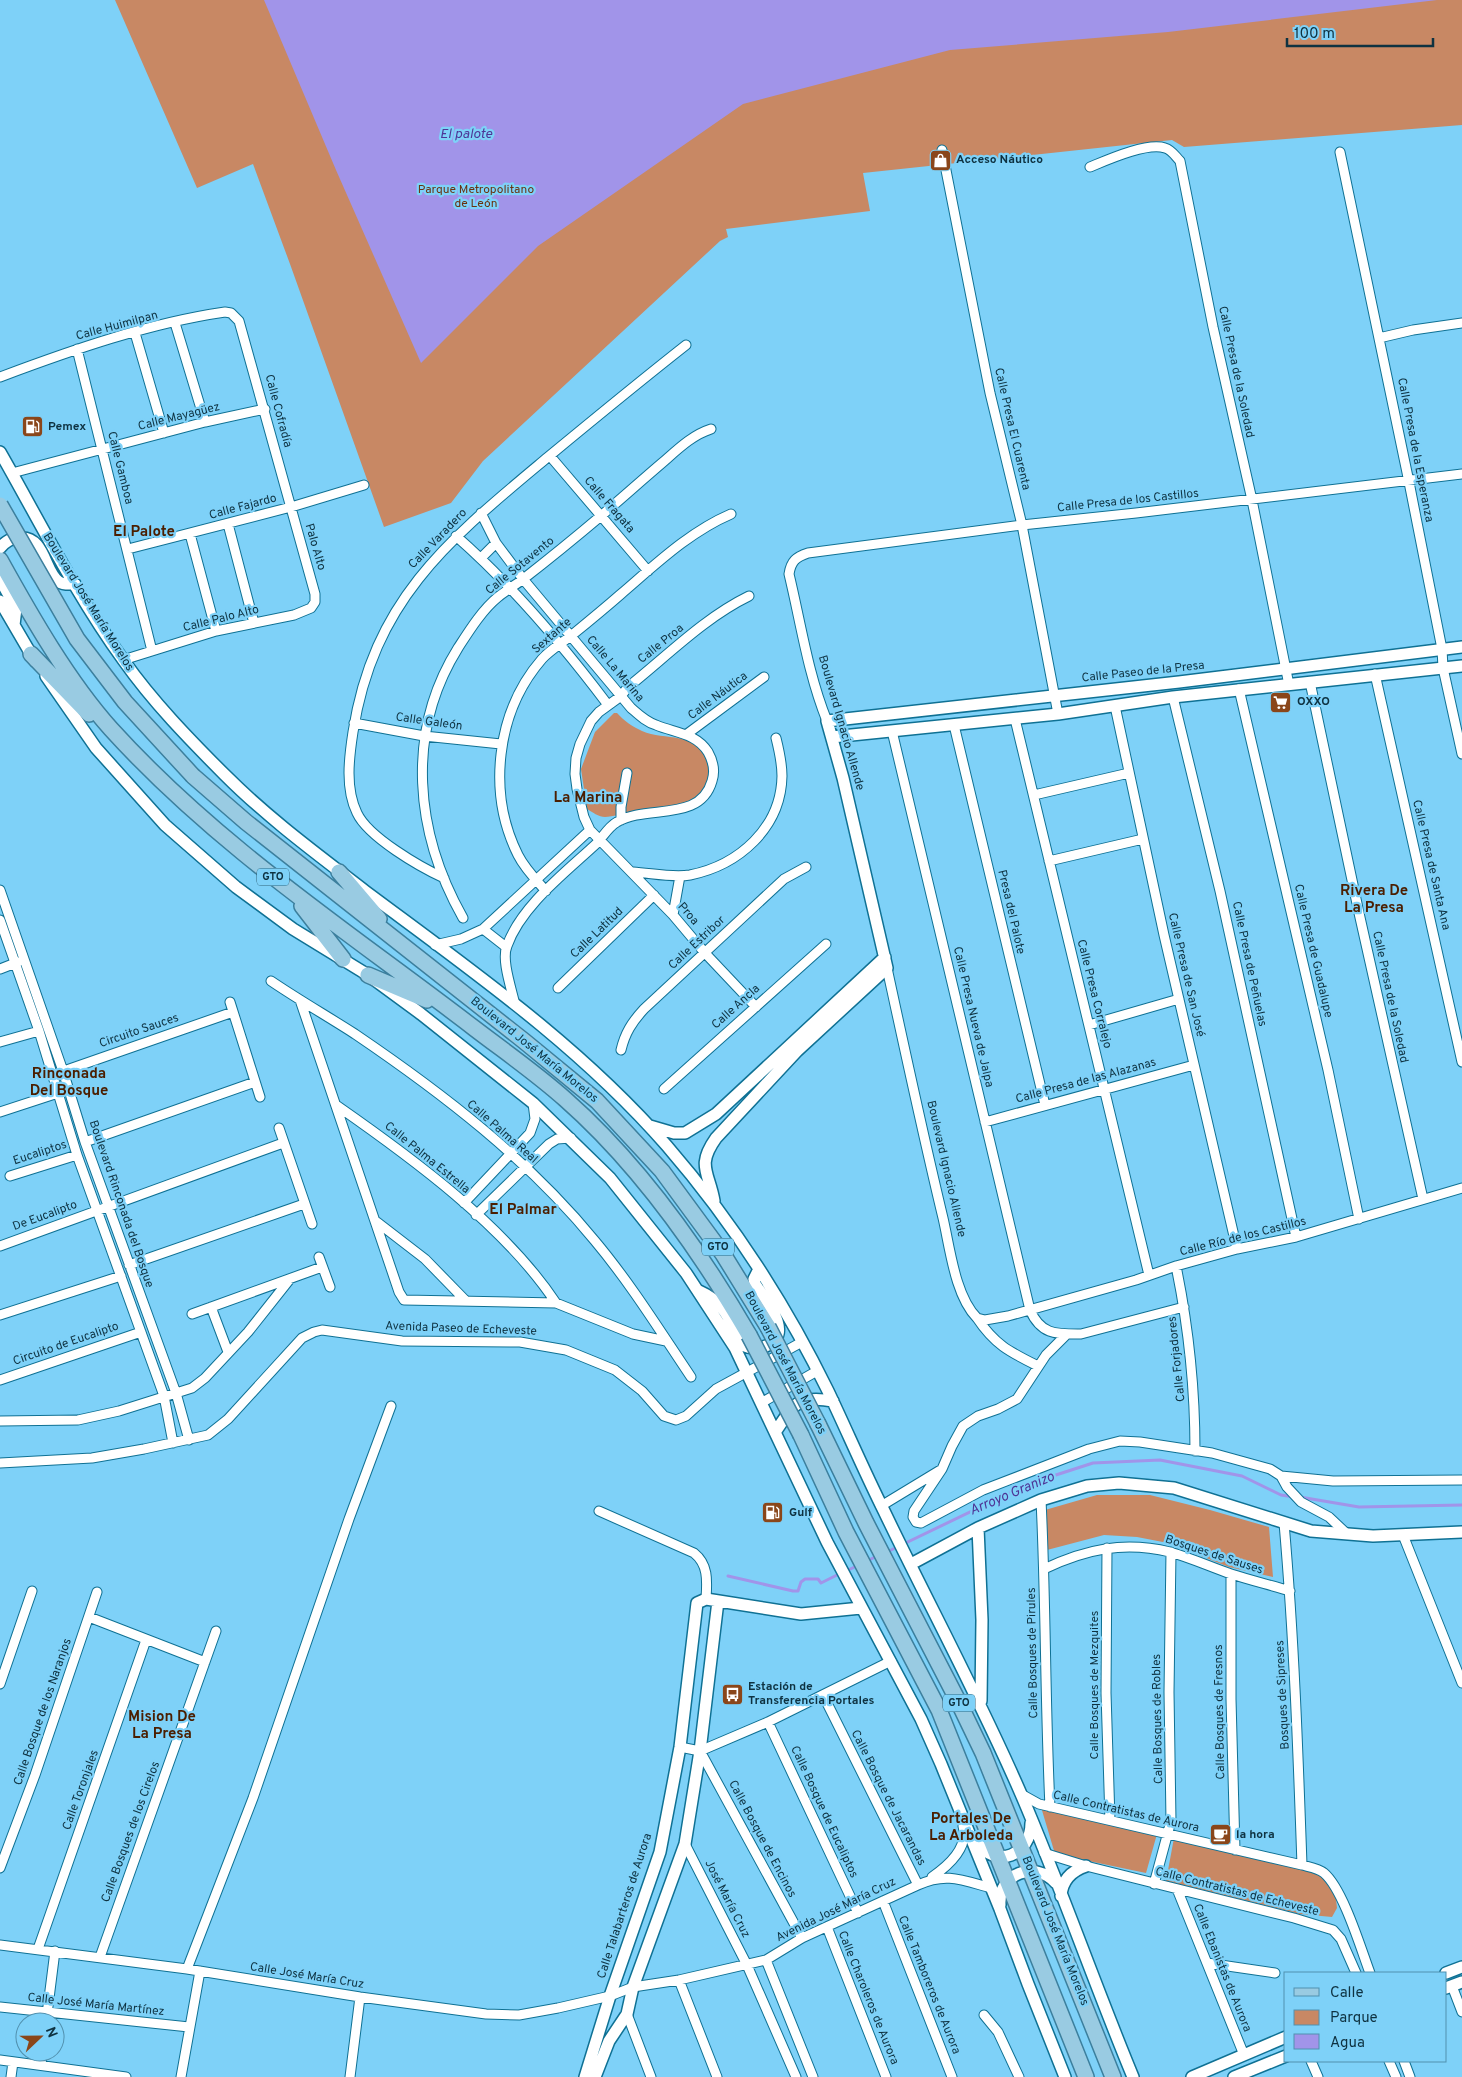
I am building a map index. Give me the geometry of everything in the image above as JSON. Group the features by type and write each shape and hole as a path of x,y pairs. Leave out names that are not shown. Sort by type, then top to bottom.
{"main road":[{"name":"Boulevard José María Morelos","path":"0,505 77,639 125,702 192,776 253,828 597,1101 662,1170 723,1254 768,1326 886,1563 966,1717 1031,1870 1113,2077"},
{"name":"Boulevard José María Morelos","path":"0,560 31,615 110,728 186,805 216,832 292,892 451,1010 570,1104 606,1139 675,1221 724,1293 767,1368 871,1580 939,1710 1086,2077"},
{"path":"31,654 92,716 150,768"},
{"path":"339,872 401,944"},
{"path":"292,892 343,959"},
{"path":"368,975 451,1010"}],"street":[{"name":"Calle Presa de la Soledad","path":"1090,167 1128,151 1164,147 1172,151 1180,161 1289,685"},
{"name":"Calle Presa El Cuarenta","path":"942,150 990,393 1022,525 1058,714"},
{"name":"Calle Presa de la Esperanza","path":"1340,152 1409,482 1442,650 1443,668 1462,754"},
{"name":"Calle Huimilpan","path":"0,377 77,349 175,323 225,312 231,312 239,321"},
{"name":"Calle Cofradía","path":"239,321 265,409 290,508"},
{"path":"175,323 205,422"},
{"path":"1379,338 1413,330 1462,323"},
{"path":"136,333 164,433"},
{"name":"Calle Varadero","path":"444,878 413,862 387,843 362,822 357,814 350,785 350,754 354,723 369,668 400,603 426,568 456,536 481,513 686,345"},
{"name":"Calle Gamboa","path":"77,349 152,651"},
{"name":"Calle Mayagüez","path":"12,473 205,422 265,409"},
{"name":"Calle Sotavento","path":"462,918 444,878 430,836 421,770 424,736 438,686 449,662 467,633 497,598 601,516 684,445 711,429"},
{"name":"Boulevard José María Morelos","path":"0,452 34,515 123,660 176,725 226,776 294,837 516,1005 599,1074 670,1150 714,1203"},
{"name":"Calle Fragata","path":"550,456 648,571"},
{"name":"Calle Presa de los Castillos","path":"797,557 808,553 1022,525 1409,482 1462,474"},
{"name":"Calle Fajardo","path":"128,549 290,508 364,485"},
{"name":"Palo Alto","path":"290,508 315,594"},
{"name":"Calle La Marina","path":"481,513 496,543 523,579 621,696 642,718 654,725 687,734 698,740 711,758 713,778 707,793 695,804 688,807 638,814 622,820 609,828 600,840 546,891 521,920 506,947"},
{"name":"Sextante","path":"546,891 519,856 505,818 501,792 501,744 514,706 526,683 543,659 705,526 731,514"},
{"path":"228,524 254,623"},
{"path":"190,534 216,631"},
{"path":"456,536 482,557 511,588 561,644 608,705"},
{"path":"0,548 8,540 31,539 37,545 58,581 66,585 75,584"},
{"path":"482,557 496,543"},
{"name":"Boulevard Ignacio Allende","path":"797,557 792,562 789,574 811,673 817,698 832,737 959,1284 965,1303 988,1335 1008,1351 1038,1366"},
{"path":"0,579 16,608 14,625"},
{"name":"Calle Palo Alto","path":"123,660 216,631 306,611 315,602 315,594"},
{"name":"Calle Proa","path":"590,830 577,789 576,758 585,731 599,712 621,696 628,687 703,625 749,596"},
{"path":"0,601 31,654 96,748 165,825 236,887 293,929 368,975 533,1103 610,1178 646,1221 699,1291 724,1329 746,1371 827,1542 891,1661 941,1764 1065,2077"},
{"name":"Calle Paseo de la Presa","path":"827,721 1462,647"},
{"path":"832,737 1058,714 1240,689 1462,666"},
{"name":"Calle Presa de Santa Ana","path":"1375,674 1462,1062"},
{"name":"Calle Náutica","path":"687,734 764,677"},
{"name":"Calle Presa de la Soledad","path":"1310,682 1423,1199"},
{"name":"Calle Presa de Guadalupe","path":"1240,689 1328,1070 1359,1219"},
{"name":"Calle Presa de Peñuelas","path":"1173,697 1220,891 1296,1237"},
{"name":"Calle Presa de San José","path":"1115,706 1143,839 1237,1249"},
{"name":"Calle Presa Corralejo","path":"1015,718 1149,1275"},
{"name":"Calle Galeón","path":"354,723 424,736 501,744"},
{"name":"Presa del Palote","path":"954,725 1045,1104"},
{"name":"Calle Presa Nueva de Jalpa","path":"892,731 1030,1310"},
{"path":"633,872 680,876 691,875 726,862 756,841 775,808 780,792 782,776 776,738"},
{"path":"622,820 621,807 628,773"},
{"path":"1034,795 1129,773"},
{"path":"435,945 462,939 483,929 590,830 600,840"},
{"path":"1049,861 1143,839"},
{"name":"Proa","path":"600,840 633,872 756,1007"},
{"name":"Calle Estribor","path":"620,1050 632,1023 663,991 784,879 806,867"},
{"path":"673,915 680,876"},
{"name":"Boulevard Rinconada del Bosque","path":"0,890 64,1071 85,1142 176,1393 189,1440"},
{"name":"Calle Latitud","path":"558,988 654,895"},
{"name":"Boulevard Rinconada del Bosque","path":"0,920 39,1031 77,1154 164,1396 173,1443"},
{"path":"483,929 506,947 508,977 516,1005"},
{"name":"Calle Ancla","path":"664,1090 826,944"},
{"path":"0,969 25,959"},
{"path":"648,1126 674,1133 685,1133 716,1114 886,963"},
{"path":"886,963 798,1051 716,1138 707,1152 704,1165 714,1203 759,1269 802,1342 833,1401 883,1510 981,1704 1021,1794 1133,2077"},
{"name":"Calle Palma Real","path":"271,981 353,1033 418,1078 525,1167 594,1240 626,1280 691,1377"},
{"path":"1089,1025 1179,999"},
{"path":"300,1000 377,1222 399,1292 404,1300 556,1303 632,1334 666,1341"},
{"path":"230,1002 260,1098"},
{"name":"Circuito Sauces","path":"53,1075 233,1012"},
{"path":"0,1042 39,1031"},
{"name":"Calle Presa de las Alazanas","path":"985,1122 1045,1104 1194,1065"},
{"path":"85,1142 255,1082"},
{"path":"0,1112 58,1093"},
{"path":"464,1203 527,1138 533,1129 535,1113 533,1103"},
{"name":"Calle Palma Estrella","path":"336,1105 382,1137 464,1203 522,1259 544,1285 556,1303"},
{"path":"279,1128 312,1224"},
{"path":"476,1215 553,1141 570,1138"},
{"name":"De Eucalipto","path":"0,1246 283,1142"},
{"name":"Eucaliptos","path":"10,1176 77,1154"},
{"name":"Calle Río de los Castillos","path":"1030,1310 1136,1280 1176,1266 1237,1249 1296,1237 1462,1188"},
{"path":"129,1265 304,1204"},
{"path":"377,1222 426,1259 465,1300"},
{"path":"319,1257 330,1288"},
{"name":"Calle Forjadores","path":"1176,1266 1193,1372 1195,1451"},
{"path":"192,1314 322,1267"},
{"path":"699,1291 720,1304 743,1345 749,1348 767,1345 779,1336 780,1331 778,1322 755,1284 754,1279 759,1269"},
{"path":"0,1315 121,1276"},
{"path":"0,1421 78,1420 119,1411 164,1396 184,1392 199,1384 248,1332 290,1279"},
{"path":"211,1307 228,1352"},
{"path":"977,1318 985,1320 1030,1310 1041,1328 1067,1334 1082,1334 1184,1307"},
{"name":"Avenida Paseo de Echeveste","path":"0,1464 92,1458 208,1435 222,1425 302,1338 322,1330 402,1341 520,1342 566,1350 616,1370 642,1391 664,1416 672,1420 683,1418 716,1388 746,1371"},
{"name":"Circuito de Eucalipto","path":"0,1380 141,1332"},
{"path":"1067,1334 1046,1355 1017,1399 998,1409 978,1416 963,1426 942,1469 914,1511 913,1517 916,1522 921,1523 983,1490 1072,1455 1120,1441 1140,1442 1212,1453 1270,1469 1282,1476 1334,1481 1462,1480"},
{"path":"746,1371 802,1342"},
{"path":"761,1403 817,1371"},
{"path":"776,1432 789,1412 802,1401 813,1398 833,1401"},
{"path":"187,1969 253,1798 349,1518 391,1406"},
{"path":"883,1510 942,1469"},
{"path":"1282,1476 1287,1487 1301,1502 1329,1517 1347,1534"},
{"path":"910,1564 978,1528 1041,1500 1062,1492 1087,1486 1119,1483 1174,1488 1284,1524 1311,1530 1347,1534 1403,1535 1462,1532"},
{"name":"Calle Bosques de Pirules","path":"1041,1500 1044,1569 1046,1734 1050,1807"},
{"path":"594,2077 609,2041 627,2014 633,1987 685,1844 700,1751 712,1600 708,1575 699,1557 694,1552 599,1510"},
{"name":"Bosques de Sipreses","path":"1284,1524 1290,1591 1302,1865"},
{"path":"978,1528 982,1620 981,1704"},
{"path":"1403,1535 1462,1684"},
{"name":"Bosques de Sauses","path":"1044,1569 1066,1558 1087,1551 1107,1548 1144,1547 1171,1552 1231,1574 1290,1591"},
{"name":"Calle Bosques de Mezquites","path":"1107,1548 1106,1694 1110,1820"},
{"name":"Calle Bosques de Robles","path":"1154,1884 1171,1821 1169,1692 1171,1552"},
{"name":"Calle Bosques de Fresnos","path":"1231,1574 1231,1699 1236,1850"},
{"path":"0,1684 32,1591"},
{"name":"Calle Bosque de los Naranjos","path":"0,1868 35,1775 97,1592"},
{"name":"Calle Talabarteros de Aurora","path":"585,2077 610,1996 660,1852 680,1747 697,1603 701,1600 712,1600"},
{"path":"712,1600 801,1614 861,1608"},
{"path":"89,1617 205,1662"},
{"name":"Calle Bosques de los Cirelos","path":"100,1957 216,1631"},
{"name":"Calle Toronjales","path":"38,1949 146,1640"},
{"path":"680,1747 700,1751 768,1722 891,1661"},
{"name":"Calle Bosque de Jacarandas","path":"823,1695 918,1884"},
{"name":"Calle Bosque de Eucaliptos","path":"768,1722 858,1913"},
{"name":"Calle Bosque de Encinos","path":"700,1751 802,1938"},
{"name":"Calle Contratistas de Aurora","path":"1021,1794 1039,1804 1050,1807 1311,1867 1325,1874 1338,1893 1370,1972"},
{"name":"Avenida José María Cruz","path":"928,1880 948,1865 960,1850 964,1829 959,1808"},
{"path":"968,1833 987,1854 999,1857 1012,1855 1022,1848 1031,1831 1028,1812"},
{"name":"José María Cruz","path":"685,1844 748,1965 796,2077"},
{"path":"1022,1848 1044,1852"},
{"name":"Calle Contratistas de Echeveste","path":"1044,1852 1086,1866 1294,1918 1333,1930"},
{"path":"1061,1896 1062,1887 1068,1877 1075,1870 1086,1866"},
{"path":"1000,1909 1000,1896 1004,1885 1019,1873 1031,1870 1048,1876 1057,1885"},
{"name":"Avenida José María Cruz","path":"610,1996 633,1987 679,1980 766,1960 802,1938 928,1880 952,1878 991,1888"},
{"name":"Calle Ebanistas de Aurora","path":"1177,1890 1244,2055"},
{"name":"Calle Tamboreros de Aurora","path":"883,1901 952,2077"},
{"path":"1349,1920 1333,1930 1343,1944 1356,1972"},
{"name":"Calle Charoleros de Aurora","path":"826,1927 886,2077"},
{"name":"Calle José María Cruz","path":"0,1945 187,1969 360,1997 486,2014 511,2015 558,2008 610,1996"},
{"path":"47,2012 55,1951"},
{"path":"766,1960 812,2077"},
{"path":"1207,1963 1275,1973"},
{"path":"1447,1973 1462,1967"},
{"path":"181,2077 200,1971"},
{"path":"679,1980 717,2077"},
{"path":"1453,1985 1462,2012"},
{"path":"350,2077 360,1997"},
{"name":"Calle José María Martínez","path":"0,2007 23,2012"},
{"path":"627,2014 651,2077"},
{"path":"984,2015 998,2032 1019,2077"},
{"name":"Calle José María Martínez","path":"65,2018 189,2027"},
{"path":"1192,2077 1284,2039"},
{"path":"785,2049 800,2043"},
{"path":"1234,2077 1250,2074 1284,2057"},
{"path":"0,2060 41,2065 68,2073 122,2077"},
{"path":"11,2077 13,2062"},
{"path":"1311,2062 1318,2077"},
{"path":"1389,2062 1396,2077"},
{"path":"1404,2062 1410,2077"}],"green space":[{"name":"Parque Metropolitano de León","path":"115,0 1462,0 1462,125 1184,147 1172,140 863,173 870,211 726,229 728,237 720,241 483,461 451,503 384,527 253,164 197,188"},
{"path":"614,713 617,713 628,723 642,731 680,738 696,745 703,751 708,760 709,774 702,793 686,805 664,810 631,812 605,817 587,809 581,769 595,732"},
{"path":"1097,1495 1150,1495 1269,1527 1273,1577 1229,1567 1168,1543 1137,1537 1104,1535 1047,1550 1045,1510"},
{"path":"1041,1807 1157,1834 1146,1873 1055,1854"},
{"path":"1174,1838 1274,1861 1320,1875 1331,1889 1336,1899 1337,1908 1332,1917 1300,1914 1166,1881"}],"water":[{"name":"El palote","path":"264,0 1437,0 1168,32 950,50 743,104 538,246 421,363"}],"waterway":[{"name":"Arroyo Granizo","path":"887,1552 1028,1484 1093,1463 1160,1460 1242,1476 1281,1495 1294,1497"},
{"name":"Arroyo Granizo","path":"1300,1497 1359,1507 1462,1505"},
{"name":"Arroyo Granizo","path":"867,1561 879,1555"},
{"name":"Arroyo Granizo","path":"846,1571 859,1565"},
{"name":"Arroyo Granizo","path":"728,1576 798,1591 801,1582 805,1579 818,1579 821,1583 841,1573"}],"place":[{"name":"Acceso Náutico","path":"940,160"},
{"name":"Pemex","path":"32,427"},
{"name":"OXXO","path":"1281,702"},
{"name":"Gulf","path":"773,1513"},
{"name":"Estación de Transferencia Portales","path":"732,1694"},
{"name":"la hora","path":"1220,1835"}],"district":[{"name":"El Palote","path":"144,532"},
{"name":"La Marina","path":"588,798"},
{"name":"Rivera De La Presa","path":"1374,900"},
{"name":"Rinconada Del Bosque","path":"69,1082"},
{"name":"El Palmar","path":"523,1210"},
{"name":"Mision De La Presa","path":"162,1726"},
{"name":"Portales De La Arboleda","path":"971,1828"}]}
